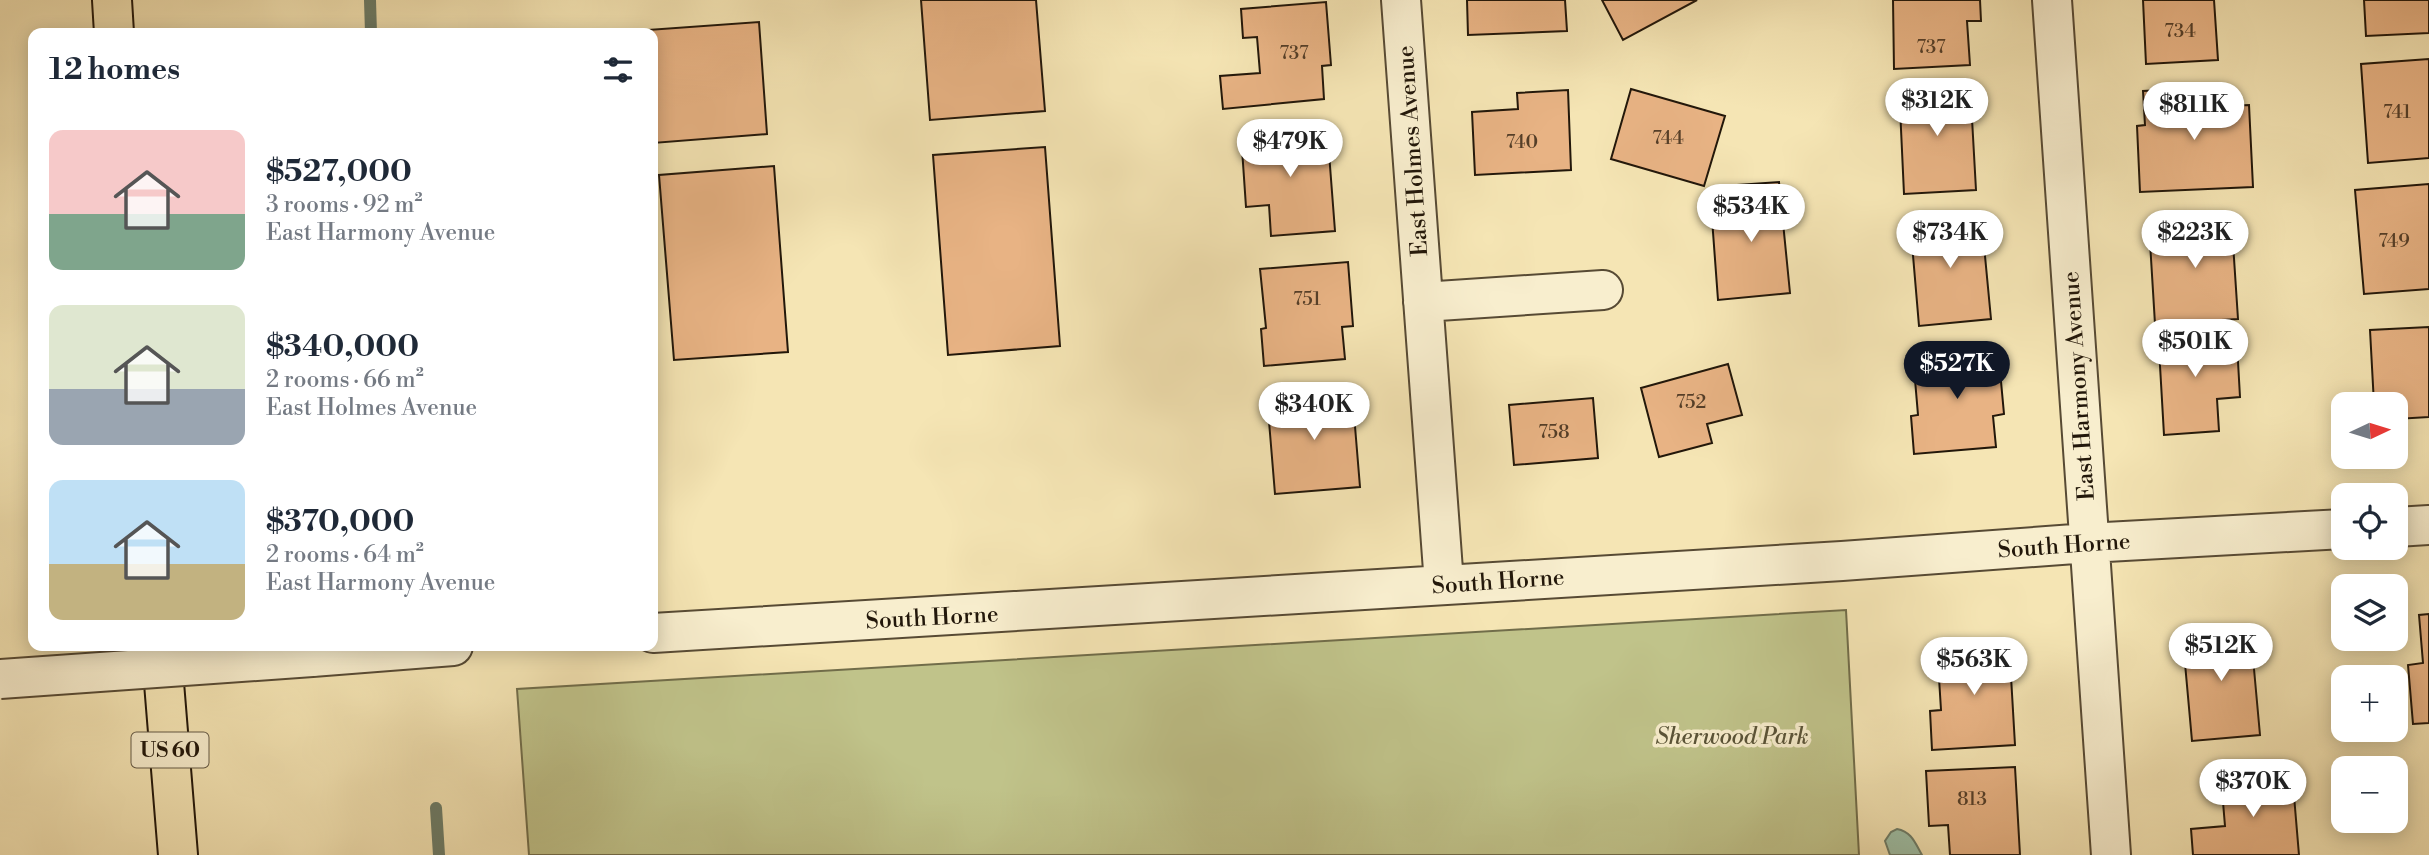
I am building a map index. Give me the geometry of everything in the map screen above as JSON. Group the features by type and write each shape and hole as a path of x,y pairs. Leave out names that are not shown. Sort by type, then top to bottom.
{"highway":[{"path":"112,0 114,28"},
{"path":"126,0 127,28"},
{"name":"US 60","path":"162,651 178,855"}],"street":[{"name":"East Holmes Avenue","path":"1401,0 1444,584"},
{"name":"East Harmony Avenue","path":"2052,0 2111,855"},
{"path":"1423,302 1603,289"},
{"path":"2408,526 2429,525"},
{"name":"South Horne","path":"658,633 2331,530"},
{"path":"0,679 389,651"}],"green space":[{"name":"Sherwood Park","path":"1846,610 1859,855 529,855 517,689"}],"shaded area":[{"path":"1897,829 1910,835 1922,855 1890,855 1885,841 1891,832"}],"building":[{"path":"921,0 1036,0 1045,111 930,120"},
{"path":"1467,0 1565,0 1567,31 1468,35"},
{"path":"1602,0 1697,0 1623,40"},
{"path":"1893,0 1980,0 1981,21 1967,21 1970,65 1894,69"},
{"path":"2143,0 2214,0 2218,60 2146,64"},
{"path":"2364,0 2429,0 2429,33 2366,36"},
{"path":"1326,2 1331,65 1322,66 1324,99 1223,109 1220,76 1260,73 1257,37 1243,38 1241,9"},
{"path":"759,22 767,134 658,143 658,29"},
{"path":"2429,59 2429,158 2368,163 2361,64"},
{"path":"1970,83 1976,190 1904,194 1899,86"},
{"path":"2226,87 2227,106 2249,105 2253,187 2140,192 2137,126 2145,125 2143,91"},
{"path":"1631,89 1725,116 1704,186 1611,159"},
{"path":"1568,90 1571,170 1475,175 1472,112 1518,109 1517,93"},
{"path":"1327,127 1335,231 1271,236 1269,205 1246,207 1241,134"},
{"path":"1045,147 1060,346 948,355 933,155"},
{"path":"774,166 788,352 674,360 659,175"},
{"path":"1779,182 1790,293 1718,300 1711,205 1741,204 1738,185"},
{"path":"2429,184 2429,289 2364,294 2355,190"},
{"path":"2231,213 2238,319 2155,324 2150,242 2163,241 2162,218"},
{"path":"1981,214 1991,319 1919,326 1910,220"},
{"path":"1348,262 1353,326 1342,327 1345,359 1264,366 1261,329 1266,328 1260,269"},
{"path":"2429,327 2429,417 2408,418 2408,392 2373,392 2370,330"},
{"path":"2216,328 2217,346 2237,344 2240,397 2217,399 2219,431 2164,435 2158,331"},
{"path":"1998,349 2004,414 1993,416 1996,447 1914,454 1911,416 1918,415 1913,356"},
{"path":"1728,364 1742,415 1707,424 1712,443 1659,457 1641,388"},
{"path":"1352,390 1360,487 1275,494 1267,397"},
{"path":"1593,398 1598,458 1514,465 1509,405"},
{"path":"2429,614 2429,723 2413,724 2408,665 2423,663 2419,615"},
{"path":"2250,625 2260,735 2192,741 2182,630"},
{"path":"2009,642 2015,745 1932,750 1930,711 1941,710 1937,646"},
{"path":"2015,767 2020,855 1950,855 1948,825 1929,826 1926,771"},
{"path":"2292,772 2299,855 2193,855 2191,829 2225,826 2221,778"}],"waterway":[{"path":"370,0 371,28"},
{"path":"436,808 439,855"}]}
